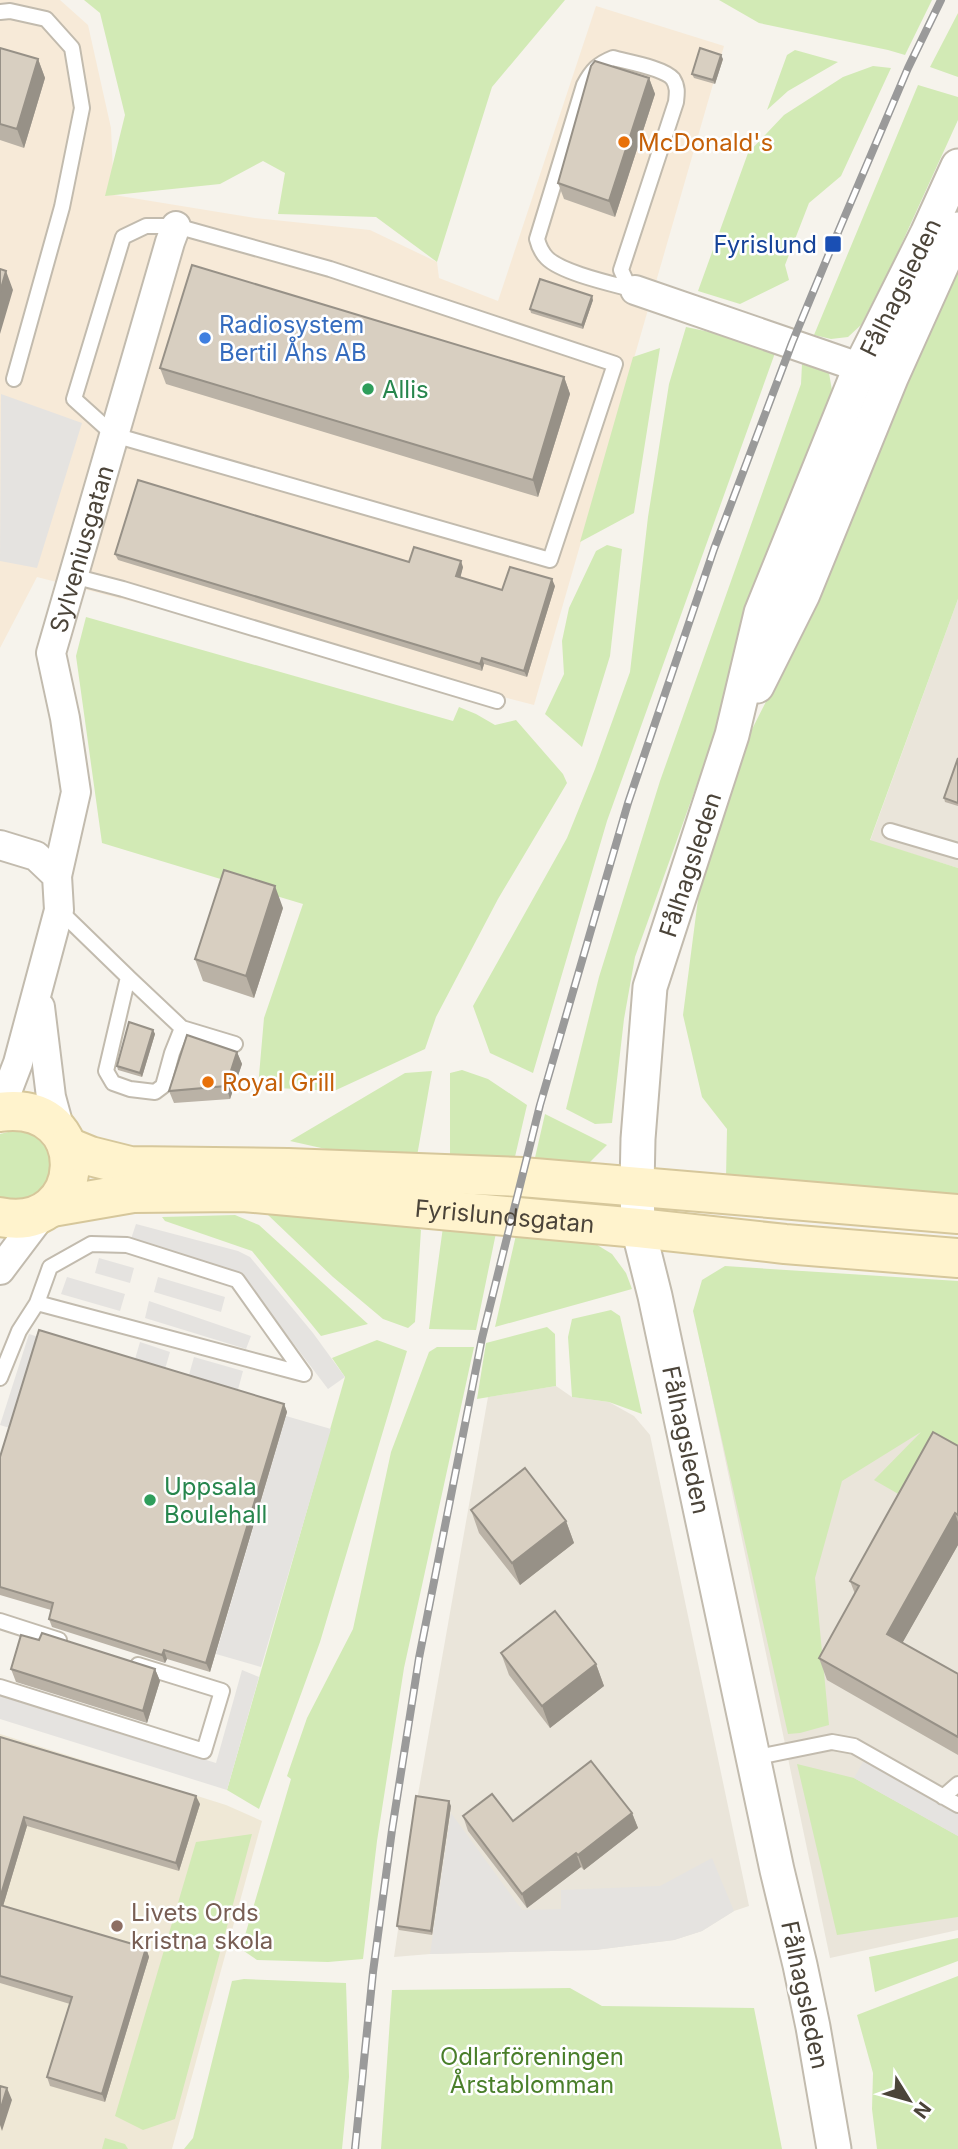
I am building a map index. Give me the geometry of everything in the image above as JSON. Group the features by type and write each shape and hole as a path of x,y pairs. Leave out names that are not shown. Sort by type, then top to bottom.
{"main road":[{"name":"Fyrislundsgatan","path":"0,1111 34,1113 49,1121 65,1140 90,1156 130,1166 302,1168 522,1177 958,1214"},
{"path":"48,1210 62,1194 69,1179 71,1163 65,1140"},
{"name":"Fyrislundsgatan","path":"0,1217 29,1219 48,1210 133,1193 243,1192 958,1258"}],"street":[{"name":"Fålhagsleden","path":"834,2149 810,2015 639,1228 638,1139 650,987 732,735 761,613 860,368 958,166"},
{"name":"Sylveniusgatan","path":"0,1111 18,1063 59,910 57,877 76,792 65,718 51,653 176,226"},
{"name":"Fålhagsleden","path":"732,735 803,594 891,378 958,229"},
{"name":"Fålhagsleden","path":"635,290 891,378"},
{"path":"0,845 36,856 57,877"},
{"name":"Sylveniusgatan","path":"38,990 51,1097 65,1140"},
{"path":"0,1270 48,1210"}],"lane":[{"path":"0,12 10,11 46,19 72,48 82,108 62,207 14,379"},
{"path":"613,58 664,72 672,78 677,88 676,102 621,270 626,281 635,290 559,267 547,259 537,239 584,85 592,70 601,62 613,58"},
{"path":"146,226 176,226 330,269 615,363 550,560 114,435 74,399 124,237 146,226"},
{"path":"73,576 498,701"},
{"path":"890,831 958,851"},
{"path":"59,910 182,1028 235,1044"},
{"path":"128,978 106,1071 113,1083 130,1089 155,1092 163,1086 182,1028"},
{"path":"0,1378 19,1331 37,1303 50,1267 90,1244 127,1245 237,1280 304,1374 37,1303"},
{"path":"0,1621 78,1646"},
{"path":"0,1687 204,1751 222,1691 131,1662"},
{"path":"753,1758 832,1742 854,1746 958,1805"},
{"path":"943,1797 958,1784"}],"shaded area":[{"path":"0,0 60,0 88,25 111,128 114,195 255,218 370,230 437,262 439,278 498,301 596,6 724,46 534,705 37,577 0,648"},
{"path":"1,394 82,423 37,568 0,561"},
{"path":"958,599 958,868 870,841"},
{"path":"136,1224 238,1251 250,1257 313,1333 345,1377 328,1389 239,1272 130,1242"},
{"path":"99,1258 134,1268 130,1283 95,1273"},
{"path":"67,1277 125,1294 120,1311 61,1294"},
{"path":"158,1277 225,1297 221,1312 154,1292"},
{"path":"958,1288 958,1930 830,1958 694,1311"},
{"path":"149,1301 251,1336 246,1349 145,1318"},
{"path":"29,1334 42,1338 13,1429 0,1425"},
{"path":"140,1342 170,1352 163,1376 133,1366"},
{"path":"194,1357 243,1371 236,1397 187,1382"},
{"path":"556,1386 572,1397 609,1402 634,1416 650,1435 749,1906 734,1911 702,1931 674,1940 595,1950 394,1957 417,1800 488,1397"},
{"path":"286,1416 331,1429 261,1667 216,1654"},
{"path":"242,1670 259,1677 227,1790 0,1719 0,1696 216,1763"},
{"name":"Livets Ords kristna skola","path":"0,1734 226,1805 262,1821 172,2149 0,2149"},
{"path":"867,1755 958,1805 958,1836 854,1778"},
{"path":"451,1813 522,1910 561,1909 561,1890 660,1886 712,1858 734,1911 702,1931 674,1940 595,1950 430,1954"}],"green space":[{"path":"84,0 565,0 492,87 437,262 376,217 278,214 285,173 263,161 220,184 105,196 125,115 100,13"},
{"path":"719,0 932,0 905,55 759,23"},
{"path":"958,13 958,77 930,67"},
{"path":"795,50 838,62 788,91 767,110 787,55"},
{"path":"873,66 891,68 841,176 809,203 785,265 789,280 740,304 698,291 748,153 784,115 843,77"},
{"path":"918,85 958,97 958,120 891,267 861,325 848,337 831,339 814,335"},
{"path":"958,266 958,599 870,840 958,868 958,1201 726,1178 727,1129 702,1097 683,1015 701,876 746,741 817,601 905,384"},
{"path":"686,327 729,336 775,353 607,821 533,1073 490,1053 473,1006 567,838 630,672 648,517 669,384"},
{"path":"660,348 634,513 580,542 633,357"},
{"path":"802,364 829,373 834,402 635,957 624,1019 612,1123 595,1124 566,1109 599,977 660,781 801,384"},
{"path":"607,545 622,549 610,656 582,747 545,714 564,674 562,641 569,608 596,551"},
{"path":"86,617 453,721 459,707 495,725 516,720 563,774 567,783 498,899 436,1017 425,1049 334,1091 258,1087 264,1018 303,904 102,843 76,656"},
{"path":"462,1070 488,1079 527,1105 514,1161 450,1158 450,1073"},
{"path":"432,1071 417,1156 348,1154 290,1141 405,1073"},
{"path":"545,1114 607,1145 590,1162 534,1162"},
{"path":"12,1131 39,1139 49,1154 51,1172 38,1197 0,1202 0,1134"},
{"path":"238,1202 402,1219 421,1230 415,1322 408,1328 383,1319 333,1277 268,1215"},
{"path":"235,1215 259,1225 368,1324 321,1336 252,1251 165,1221 162,1217"},
{"path":"443,1227 496,1233 476,1330 429,1329"},
{"path":"516,1235 594,1243 612,1254 626,1273 632,1289 495,1327"},
{"path":"725,1266 958,1281 958,1464 914,1503 874,1480 921,1432 842,1481 815,1578 829,1725 800,1733 788,1734 693,1311 702,1280"},
{"path":"611,1310 620,1316 642,1414 609,1402 572,1397 568,1337 572,1319"},
{"path":"547,1327 555,1334 556,1386 477,1399 486,1343"},
{"path":"377,1340 407,1351 320,1642 259,1809 227,1790 345,1377 332,1358"},
{"path":"437,1347 474,1347 404,1668 377,1841 363,1959 328,1962 257,1960 241,1949 291,1779 287,1776 307,1718 353,1629 391,1452 429,1352"},
{"path":"797,1764 854,1778 958,1836 958,1917 837,1935"},
{"path":"252,1834 175,2119 143,2130 115,2116 196,1842"},
{"path":"958,1938 958,1961 875,1992 869,1957"},
{"path":"958,1976 958,2149 877,2149 872,2109 873,2073 857,2015"},
{"path":"244,1979 346,1983 349,2077 342,2149 184,2149 193,2138 232,1981"},
{"name":"Odlarföreningen Årstablomman","path":"570,1988 602,2006 754,2008 782,2149 381,2149 392,1990"},
{"path":"105,2138 125,2144 128,2149 102,2149"}],"building":[{"path":"0,48 38,59 17,129 0,124"},
{"path":"700,48 721,55 713,80 692,74"},
{"path":"595,61 649,78 609,201 558,183 591,66"},
{"name":"Allis","path":"192,265 564,377 533,480 160,368"},
{"path":"0,269 6,271 0,292"},
{"path":"540,279 592,296 582,325 530,309"},
{"path":"138,480 409,562 414,547 461,561 456,576 502,590 510,567 552,579 524,671 482,658 480,664 115,554"},
{"path":"958,758 958,803 944,798"},
{"path":"224,870 275,886 246,976 195,959"},
{"path":"129,1022 153,1030 140,1073 117,1066"},
{"name":"Royal Grill","path":"187,1035 237,1052 226,1086 169,1091"},
{"path":"39,1330 284,1404 206,1663 164,1650 162,1655 49,1619 53,1603 0,1587 0,1457"},
{"path":"933,1432 958,1446 958,1515 955,1513 887,1634 958,1674 958,1737 819,1658 859,1586 850,1581"},
{"path":"525,1468 566,1521 512,1563 471,1510"},
{"path":"555,1611 596,1664 542,1706 501,1653"},
{"path":"42,1633 155,1669 143,1711 11,1669 21,1635 39,1640"},
{"path":"0,1737 196,1796 176,1863 24,1817 0,1898"},
{"path":"591,1761 632,1813 522,1894 463,1816 492,1794 513,1821"},
{"path":"416,1796 449,1801 431,1931 397,1926"},
{"path":"0,1905 146,1948 102,2094 47,2077 72,1997 0,1976"},
{"path":"0,2086 7,2088 0,2111"}],"railway":[{"path":"355,2149 373,1972 419,1658 482,1338 540,1105 628,803 714,549 792,343 908,68 941,0"}],"place":[{"name":"McDonald's","path":"624,142"},
{"name":"Fyrislund","path":"833,244"},
{"name":"Radiosystem Bertil Åhs AB","path":"205,338"},
{"name":"Allis","path":"368,389"},
{"name":"Royal Grill","path":"208,1082"},
{"name":"Uppsala Boulehall","path":"150,1500"},
{"name":"Livets Ords kristna skola","path":"117,1926"}]}
